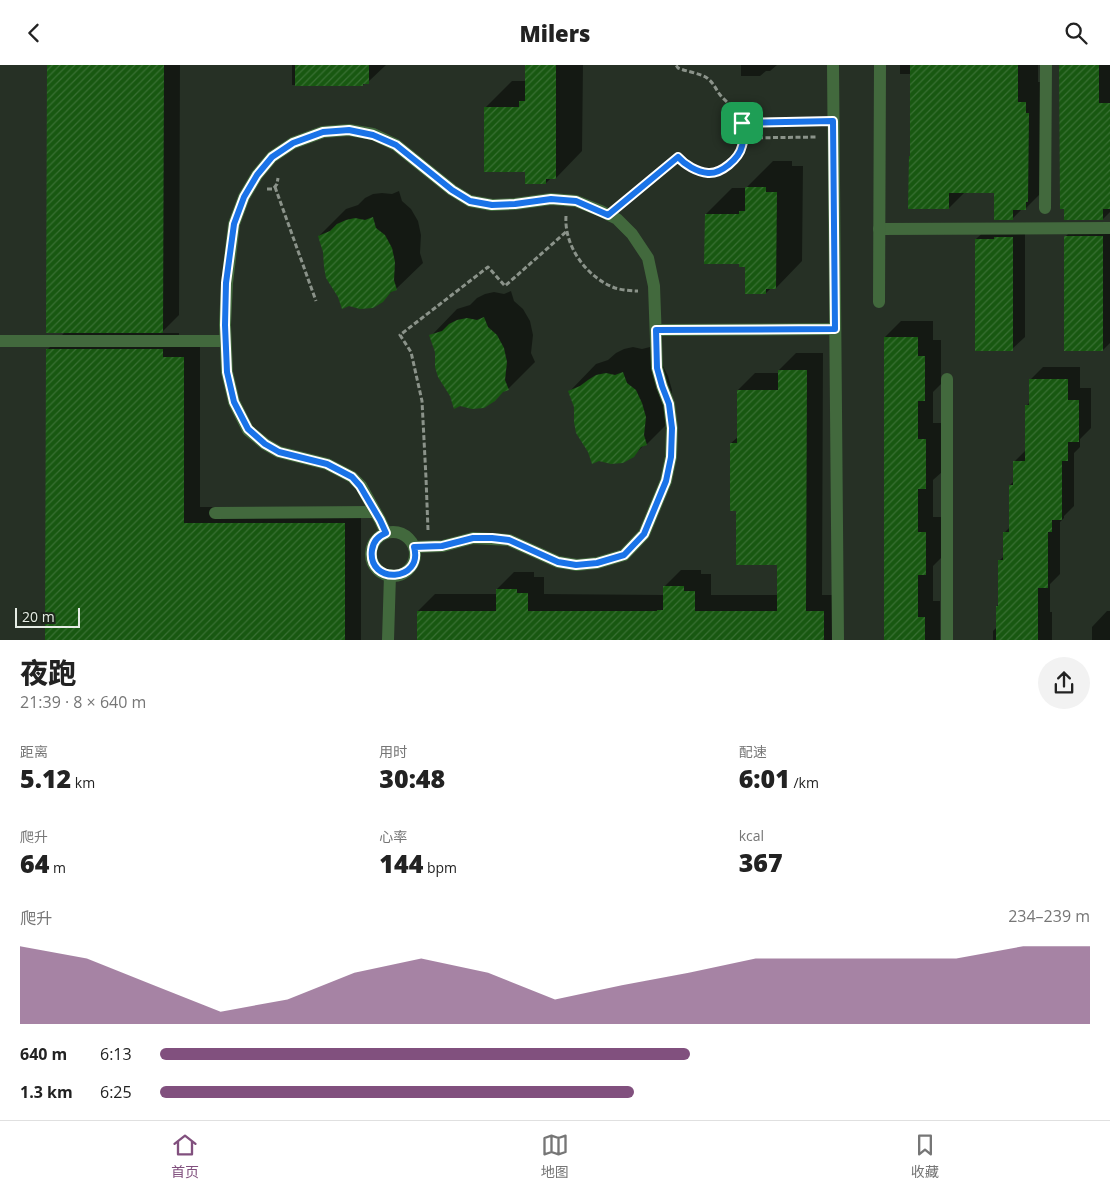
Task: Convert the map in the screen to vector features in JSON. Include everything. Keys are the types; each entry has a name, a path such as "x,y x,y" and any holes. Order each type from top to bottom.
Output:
{"lane":[{"path":"833,65 838,640"},
{"path":"879,302 880,65"},
{"path":"1045,208 1046,65"},
{"path":"386,533 360,486 352,477 327,464 279,452 265,444 248,429 234,402 227,372 226,283 234,224 244,197 257,175 272,157 293,143 323,132 349,130 373,135 396,145 452,190 470,201 492,205 551,199 576,201 617,219 632,234 648,258 654,292 657,368 669,404 672,428 671,457 666,481 644,534 624,555 597,563 576,565 558,562 509,540 473,538 442,546 414,547"},
{"path":"879,229 1110,228"},
{"path":"656,330 835,329"},
{"path":"0,341 226,341"},
{"path":"947,379 947,640"},
{"path":"215,513 375,512"},
{"path":"386,533 400,533 407,537 414,547 414,561 409,569 395,576 380,571 374,565 372,557 372,548 376,540 386,533"},
{"path":"388,640 390,575"}],"path":[{"path":"608,215 678,157 693,169 709,173 725,168 735,160 742,147 744,133 736,110 720,95 715,85 706,76 678,68 676,65"},
{"path":"742,123 833,121"},
{"path":"743,138 833,137"},
{"path":"275,187 316,301"},
{"path":"566,200 565,223 570,242 576,256 586,268 599,279 615,288 654,292"},
{"path":"428,546 422,401 411,352 400,335 488,267 504,285 567,231"}],"building":[{"path":"47,65 164,65 163,333 46,333"},
{"path":"295,65 369,65 369,84 363,84 363,86 295,86"},
{"path":"525,65 556,65 556,179 546,179 546,184 525,184 525,172 484,172 484,107 519,107 519,101 525,101"},
{"path":"910,65 1018,65 1018,102 1026,102 1026,113 1029,113 1028,202 1026,202 1026,210 1013,210 1013,220 994,220 994,193 949,193 949,209 908,209"},
{"path":"1059,65 1099,65 1099,103 1110,103 1110,209 1103,209 1103,220 1064,220 1064,209 1060,209"},
{"path":"745,187 766,187 766,192 777,192 776,289 766,289 766,294 745,294 745,267 739,267 739,264 704,264 705,214 739,214 739,211 745,211"},
{"path":"373,217 376,228 385,235 392,248 395,262 394,280 397,290 391,292 383,302 373,308 360,309 349,306 342,309 338,297 326,278 323,252 318,236 330,231 337,224 346,220 355,218 365,220"},
{"path":"1064,236 1103,236 1103,351 1064,351"},
{"path":"994,237 1013,237 1013,351 975,351 975,239 994,239"},
{"path":"484,317 488,327 497,335 504,348 507,362 505,380 509,390 503,392 495,401 484,408 472,409 460,406 454,409 450,396 438,377 435,367 435,352 429,335 442,331 449,324 457,320 467,318 477,320"},
{"path":"884,337 918,337 918,356 925,356 925,401 918,401 918,439 926,439 926,489 918,489 918,532 926,532 926,575 918,575 918,617 925,617 925,640 884,640"},
{"path":"46,349 163,349 163,357 184,357 184,523 345,523 345,640 45,640"},
{"path":"778,370 807,370 806,611 824,611 824,640 417,640 417,611 496,611 496,589 517,589 517,593 528,593 528,611 657,611 663,610 663,586 684,586 684,591 695,591 695,611 777,611 777,565 736,565 736,511 730,511 730,443 737,443 737,390 778,390"},
{"path":"623,372 627,383 636,390 642,403 646,417 644,435 647,445 641,447 634,457 623,463 611,464 599,461 592,464 588,452 576,433 574,407 568,391 580,386 596,375 606,373 615,375"},
{"path":"1029,379 1068,379 1068,400 1079,400 1079,442 1068,442 1068,461 1062,461 1062,520 1052,520 1052,532 1048,532 1048,588 1038,588 1038,640 996,640 998,560 1003,560 1003,532 1009,532 1009,485 1013,485 1013,461 1025,461 1025,405 1029,405"}],"route":[{"path":"833,121 835,329 656,330 657,368 669,404 672,428 671,457 666,481 644,534 624,555 597,563 576,565 558,562 509,540 473,538 442,546 414,547 414,561 409,569 395,576 387,575 374,565 372,557 372,548 376,540 386,533 360,486 352,477 327,464 279,452 265,444 248,429 234,402 227,372 226,283 234,224 244,197 257,175 272,157 293,143 323,132 349,130 373,135 396,145 452,190 470,201 492,205 551,199 576,201 608,215 678,157 693,169 709,173 725,168 735,160 742,147 744,133 742,123 833,121"}]}
